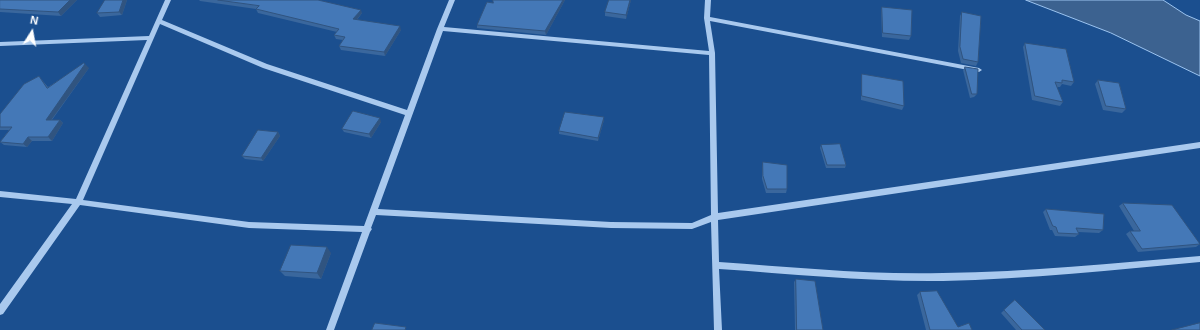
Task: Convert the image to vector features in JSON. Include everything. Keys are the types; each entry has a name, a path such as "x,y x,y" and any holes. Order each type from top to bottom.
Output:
{"street":[{"path":"0,311 78,202 168,0"},
{"path":"330,330 368,229 408,113 452,0"},
{"path":"708,0 707,18 712,53 715,265 718,330"},
{"path":"707,18 979,70"},
{"path":"159,21 265,66 408,113"},
{"path":"440,29 712,53"},
{"path":"0,44 152,38"},
{"path":"374,212 611,225 692,226 715,217 1200,145"},
{"path":"0,194 78,202 249,225 368,229"},
{"path":"715,265 869,275 942,277 1032,272 1200,259"}],"water":[{"path":"1026,0 1163,0 1186,15 1200,21 1200,76 1111,33"}],"building":[{"path":"0,0 70,0 58,12 0,9"},
{"path":"105,0 123,0 119,12 97,13"},
{"path":"218,0 318,0 361,10 353,19 400,26 384,52 339,46 345,37 334,35 339,29 256,9 259,6"},
{"path":"493,0 563,0 545,31 477,25 487,2 493,3"},
{"path":"609,0 630,0 626,15 605,12"},
{"path":"882,7 912,10 911,36 883,33"},
{"path":"962,12 981,16 978,62 963,59 960,47"},
{"path":"1025,43 1066,49 1074,82 1062,80 1062,83 1055,82 1063,102 1035,96"},
{"path":"84,63 85,64 46,120 60,120 48,137 28,137 23,144 0,142 12,127 0,127 0,114 24,84 39,76 47,88"},
{"path":"965,67 978,69 977,94 972,94"},
{"path":"862,74 903,81 904,106 862,96"},
{"path":"1098,80 1119,83 1126,109 1106,106"},
{"path":"353,111 380,118 369,134 342,129"},
{"path":"565,112 604,117 598,138 559,131"},
{"path":"258,130 278,132 261,158 242,156"},
{"path":"840,144 846,165 827,165 821,145"},
{"path":"763,162 787,165 787,189 767,189 763,176"},
{"path":"1123,203 1172,205 1200,244 1142,249 1130,231 1140,231"},
{"path":"1046,209 1104,214 1103,230 1076,228 1079,234 1058,233 1056,227 1053,226"},
{"path":"291,245 327,247 317,273 280,271"},
{"path":"796,279 815,281 823,330 797,330"},
{"path":"937,291 958,327 969,323 972,330 930,330 920,292"},
{"path":"1015,300 1045,330 1022,330 1004,310"},
{"path":"375,323 406,327 405,330 372,330"},
{"path":"1200,323 1200,330 1172,330"}]}
